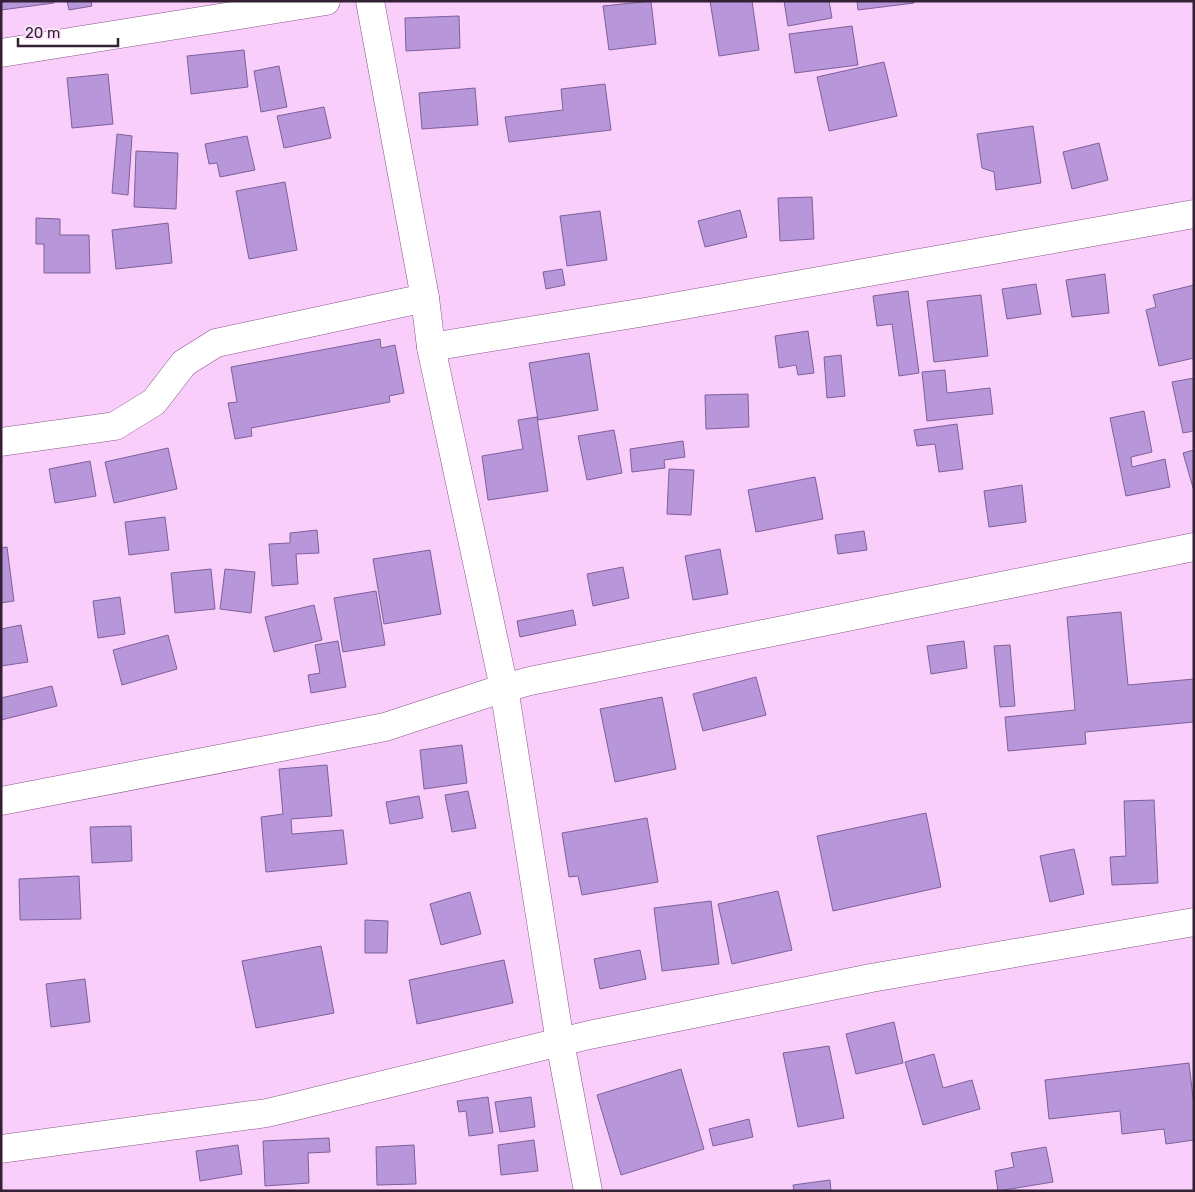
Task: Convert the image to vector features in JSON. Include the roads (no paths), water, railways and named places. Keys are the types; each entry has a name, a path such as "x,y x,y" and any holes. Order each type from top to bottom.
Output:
{"street":[{"path":"1,53 326,1"},
{"path":"370,1 425,298 431,347 504,688 560,1042 588,1191"},
{"path":"431,347 645,312 1194,214"},
{"path":"1,442 115,426 154,402 184,363 216,343 425,298"},
{"path":"1,801 385,728 504,688 1194,547"},
{"path":"1,1149 267,1113 560,1042 871,978 1194,922"}]}
